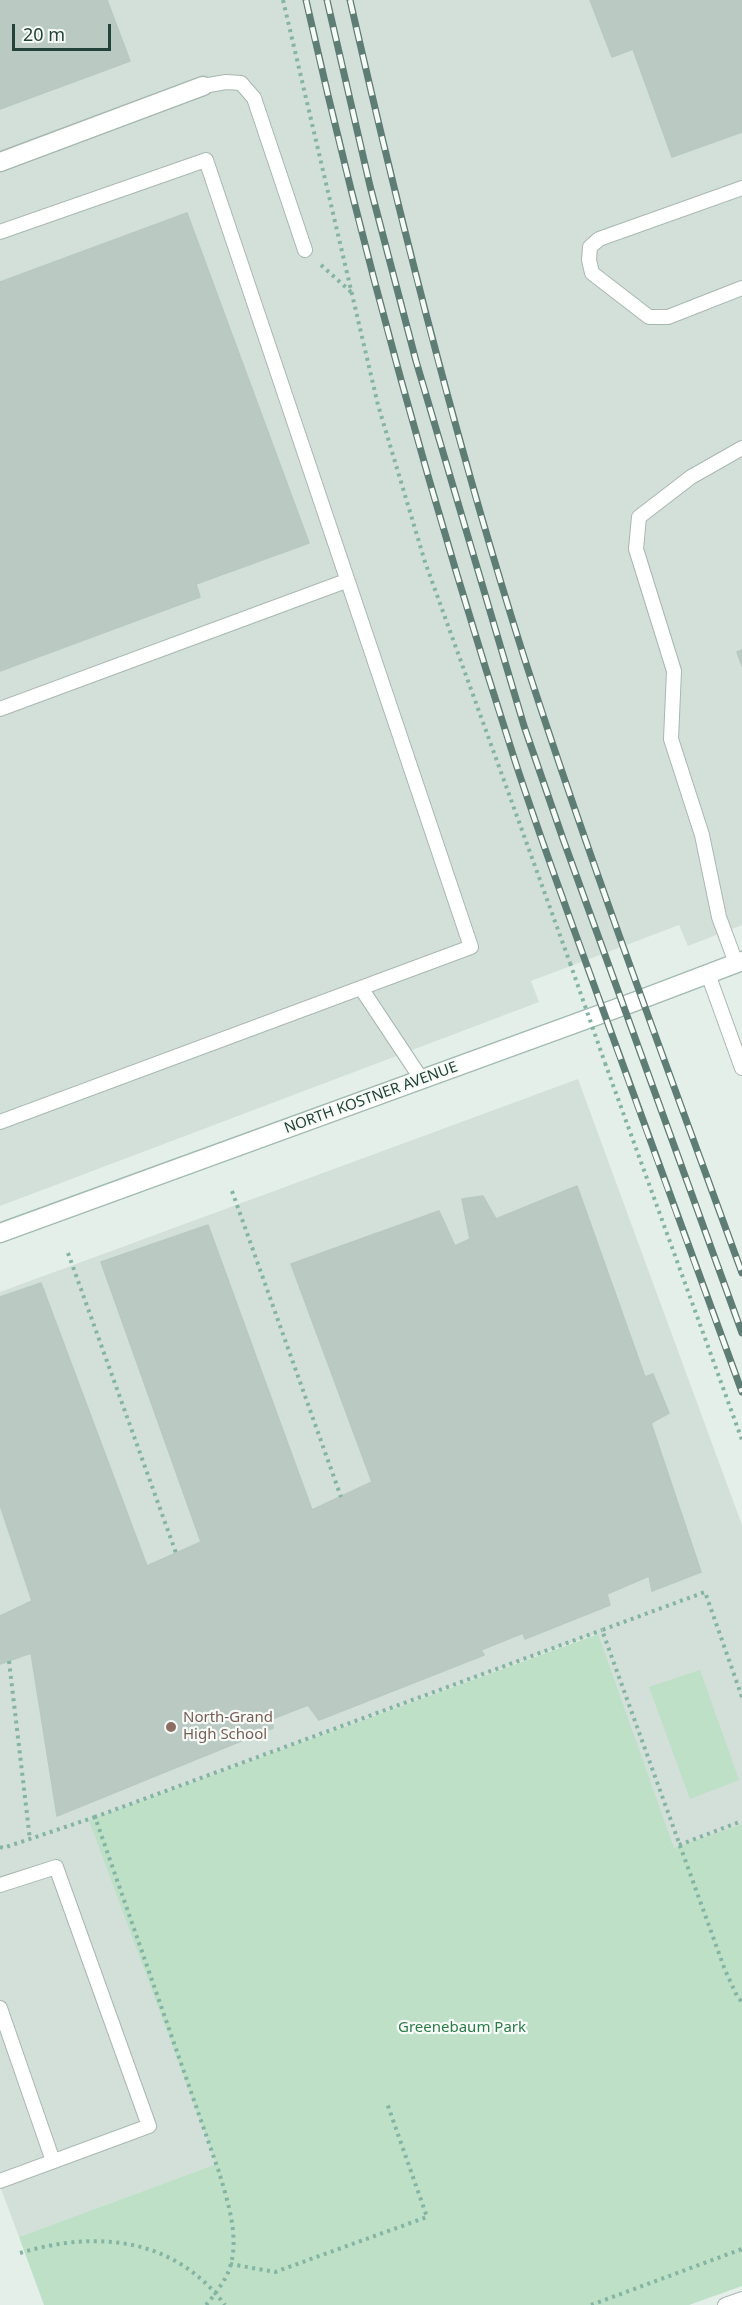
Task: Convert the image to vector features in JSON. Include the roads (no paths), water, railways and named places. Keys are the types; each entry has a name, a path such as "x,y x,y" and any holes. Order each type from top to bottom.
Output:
{"street":[{"path":"0,162 203,86"},
{"name":"NORTH KOSTNER AVENUE","path":"0,1233 739,962"}],"lane":[{"path":"203,86 226,82 241,83 254,98 305,250"},
{"path":"0,232 206,160 471,947 0,1122"},
{"path":"742,188 599,239 591,247 589,260 592,273 649,317 668,317 742,288"},
{"path":"739,962 719,917 702,835 671,739 674,671 636,549 639,517 691,477 742,448"},
{"path":"0,709 346,581"},
{"path":"708,974 742,1068"},
{"path":"362,988 422,1080"},
{"path":"0,1885 56,1867 149,2126 0,2181"},
{"path":"0,2008 53,2161"},
{"path":"725,2305 742,2299"}],"railway":[{"path":"306,0 328,97 402,385 486,670 546,853 742,1392"},
{"path":"327,0 370,186 416,361 524,726 742,1333"},
{"path":"350,0 430,329 498,573 575,810 742,1273"}],"place":[{"name":"North-Grand High School","path":"171,1727"}],"park label":[{"name":"Greenebaum Park","path":"462,2028"}]}
